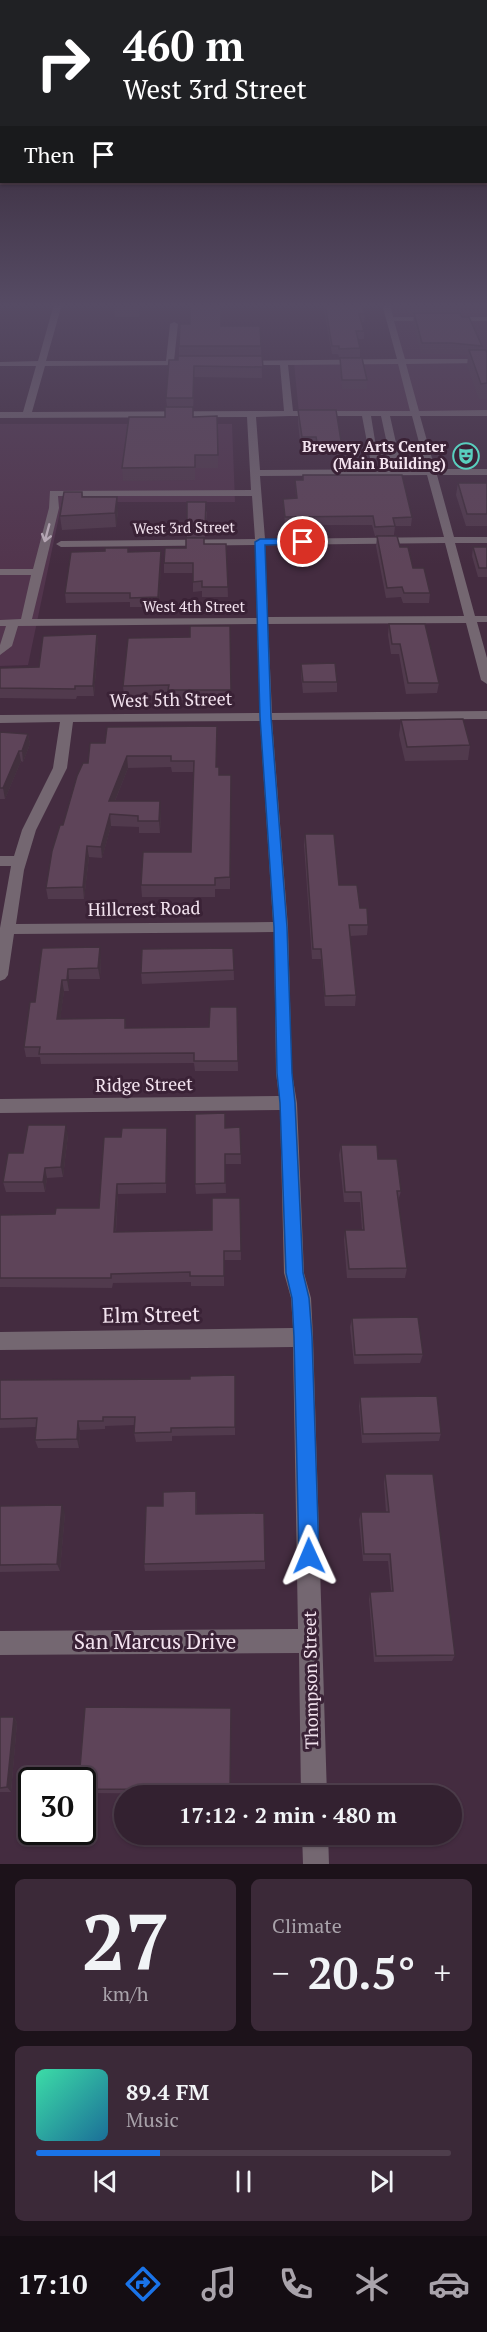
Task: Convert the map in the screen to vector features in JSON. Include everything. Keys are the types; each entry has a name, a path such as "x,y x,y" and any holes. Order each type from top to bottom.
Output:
{"street":[{"path":"27,415 34,391"},
{"path":"287,391 289,414"},
{"path":"410,391 430,472 487,680"},
{"path":"0,415 487,412"},
{"path":"366,413 373,456 394,456 385,413"},
{"name":"Thompson Street","path":"251,414 260,542 266,717 281,927 284,1073 288,1103 294,1273 301,1298 303,1337 314,1785"},
{"path":"254,473 487,472"},
{"path":"26,623 54,508 53,493 256,493"},
{"name":"West 3rd Street","path":"61,544 487,540"},
{"path":"0,572 37,572"},
{"name":"West 4th Street","path":"0,623 487,619"},
{"path":"0,652 6,646 13,623"},
{"name":"West 5th Street","path":"0,719 487,715"},
{"path":"0,975 20,861 29,830 60,768 67,719"},
{"path":"0,861 20,861"},
{"name":"Hillcrest Road","path":"8,929 281,927"},
{"name":"Ridge Street","path":"0,1106 288,1103"},
{"name":"Elm Street","path":"0,1341 303,1337"},
{"name":"San Marcus Drive","path":"0,1643 310,1641"},
{"path":"315,1845 316,1864"}],"shaded area":[{"path":"297,391 487,391 487,413 299,414"},
{"path":"0,424 232,424 235,502 62,502 28,665 0,666"}],"building":[{"path":"167,391 193,391 193,398 166,398"},
{"path":"165,407 193,407 193,417 217,416 218,455 195,455 195,467 122,468 129,417 165,417"},
{"path":"298,410 336,410 341,441 317,442 316,437 302,437"},
{"path":"303,475 402,475 412,517 393,518 395,526 375,527 373,516 285,517 283,499 297,498 295,480 303,480"},
{"path":"458,483 487,483 487,514 467,514"},
{"path":"64,492 82,492 82,497 117,497 115,513 60,516"},
{"path":"187,502 206,502 205,528 187,528"},
{"path":"377,536 397,536 400,547 408,547 413,568 424,568 430,593 404,593 402,587 387,588"},
{"path":"186,538 204,538 204,544 226,544 228,587 202,587 202,581 193,582 193,563 164,563 165,548 186,548"},
{"path":"473,547 487,547 487,568 479,568"},
{"path":"105,548 128,548 128,552 161,551 158,597 130,598 130,593 65,593 71,552 105,551"},
{"path":"389,624 425,624 439,683 408,683 400,644 392,644"},
{"path":"190,626 230,626 231,690 168,690 169,685 123,686 128,638 190,637"},
{"path":"97,634 93,686 75,686 75,689 0,688 0,668 39,667 43,636"},
{"path":"335,663 337,682 303,682 301,664"},
{"path":"463,719 470,745 407,747 401,720"},
{"path":"217,726 216,767 219,767 219,775 231,775 230,877 215,878 215,885 141,885 143,852 191,852 194,761 171,761 171,756 127,756 109,801 160,801 159,821 138,821 138,816 110,814 101,847 87,846 83,887 46,888 52,851 60,825 63,825 77,776 83,763 88,763 90,743 105,743 107,727"},
{"path":"0,732 28,734 3,788 0,788"},
{"path":"305,834 334,834 339,885 357,885 360,908 367,908 368,925 349,925 356,995 325,996 321,949 313,949"},
{"path":"100,947 98,968 68,969 67,980 62,980 57,1019 125,1018 125,1028 209,1027 210,1007 237,1007 238,1061 194,1061 194,1053 39,1054 40,1047 24,1047 30,1002 35,1002 42,948"},
{"path":"233,948 234,970 141,973 142,949"},
{"path":"225,1113 225,1128 240,1127 241,1154 225,1154 225,1183 195,1184 195,1114"},
{"path":"28,1125 66,1125 61,1167 45,1168 43,1182 3,1182 8,1153 23,1153"},
{"path":"122,1128 167,1128 166,1183 117,1184 114,1232 212,1230 212,1198 240,1198 241,1251 224,1251 224,1276 190,1276 190,1272 111,1274 111,1278 0,1278 0,1215 55,1214 56,1208 99,1208 104,1137 121,1137"},
{"path":"341,1145 377,1145 378,1159 397,1159 401,1191 397,1191 407,1268 349,1269 345,1230 364,1230 361,1192 345,1192"},
{"path":"418,1317 423,1354 355,1355 352,1318"},
{"path":"235,1375 235,1427 171,1428 171,1432 134,1433 135,1417 103,1417 103,1421 78,1421 77,1439 35,1440 37,1418 0,1419 0,1380 190,1379 190,1376"},
{"path":"437,1396 441,1433 363,1434 360,1397"},
{"path":"385,1474 433,1474 455,1655 376,1656 370,1592 393,1591 390,1554 364,1554 361,1512 389,1512"},
{"path":"196,1491 196,1514 264,1513 265,1561 144,1564 146,1506 163,1506 163,1492"},
{"path":"62,1505 57,1564 0,1565 0,1506"},
{"path":"85,1707 231,1708 230,1785 114,1785 114,1789 96,1789 96,1767 80,1767"},
{"path":"0,1717 14,1717 7,1787 0,1788"}],"place":[{"name":"Brewery Arts Center (Main Building)","path":"466,456"}],"route":[{"path":"303,542 260,542 266,717 281,927 284,1073 288,1103 294,1273 301,1298 303,1337 309,1556"}]}
